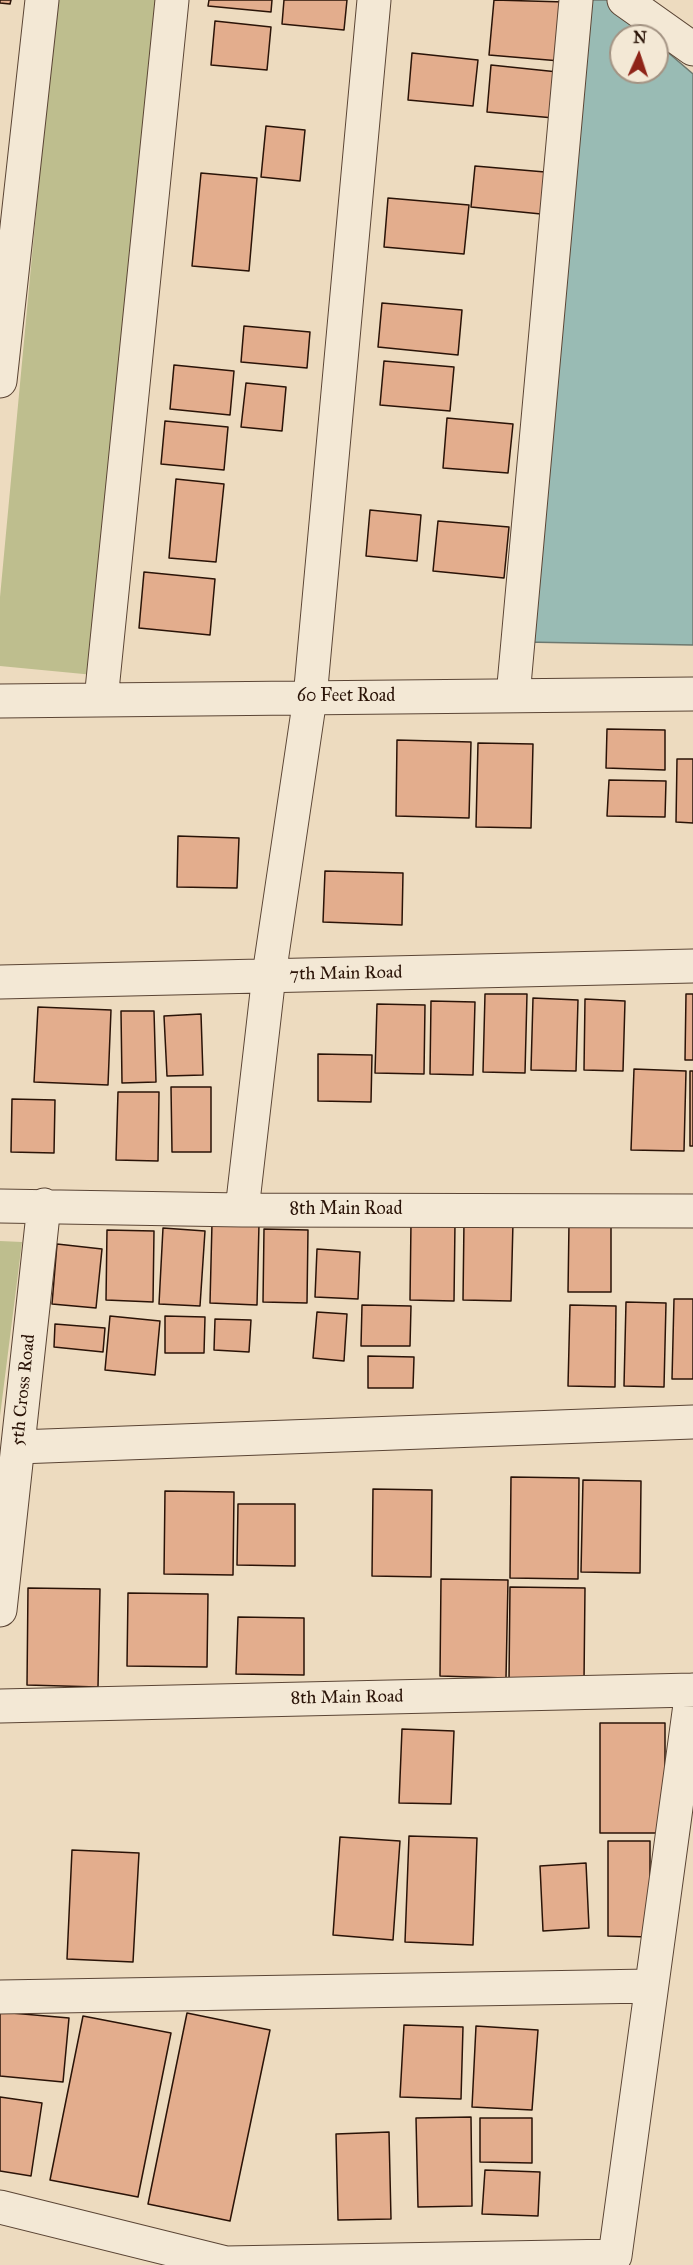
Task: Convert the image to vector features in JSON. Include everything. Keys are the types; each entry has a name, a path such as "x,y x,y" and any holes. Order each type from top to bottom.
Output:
{"street":[{"path":"0,381 42,0"},
{"path":"101,700 172,0"},
{"path":"242,1210 270,975 310,698 375,0"},
{"path":"513,696 576,0"},
{"path":"624,0 693,50"},
{"name":"60 Feet Road","path":"0,701 693,694"},
{"name":"7th Main Road","path":"0,982 693,966"},
{"name":"5th Cross Road","path":"0,1610 44,1205"},
{"name":"8th Main Road","path":"0,1206 242,1210 693,1210"},
{"path":"18,1447 693,1422"},
{"path":"0,2207 225,2264 614,2260 692,1690"},
{"name":"8th Main Road","path":"0,1706 692,1690"},
{"path":"0,1997 650,1986"}],"green space":[{"path":"56,0 157,0 94,675 0,666 0,597"},
{"path":"0,1241 22,1242 0,1416"}],"water":[{"path":"587,0 608,0 635,24 609,24 609,84 669,84 669,53 693,74 693,645 524,642"}],"building":[{"path":"0,0 11,0 10,4 0,3"},
{"path":"209,0 272,0 271,12 208,6"},
{"path":"284,0 347,0 344,30 282,24"},
{"path":"494,0 565,2 560,61 489,55"},
{"path":"215,21 271,27 267,70 211,65"},
{"path":"412,53 478,60 473,106 408,100"},
{"path":"491,65 558,72 554,118 487,112"},
{"path":"266,126 305,130 300,181 261,177"},
{"path":"475,166 545,172 541,214 471,207"},
{"path":"201,173 257,178 249,271 192,266"},
{"path":"388,198 469,205 464,254 384,247"},
{"path":"382,303 462,310 458,355 378,347"},
{"path":"244,326 310,332 307,368 241,362"},
{"path":"384,361 454,367 450,411 380,405"},
{"path":"174,365 234,371 230,415 170,409"},
{"path":"246,383 286,387 282,431 241,427"},
{"path":"447,418 513,424 508,473 443,468"},
{"path":"165,421 228,427 224,470 161,464"},
{"path":"176,479 224,484 216,562 169,558"},
{"path":"370,510 421,515 417,561 366,556"},
{"path":"438,521 509,527 504,578 433,571"},
{"path":"144,572 215,579 210,635 139,628"},
{"path":"607,729 665,730 665,770 606,768"},
{"path":"397,740 471,742 469,818 396,816"},
{"path":"478,743 533,744 531,828 476,827"},
{"path":"677,759 693,759 693,823 676,822"},
{"path":"609,780 666,781 665,817 607,816"},
{"path":"178,836 239,838 237,888 177,887"},
{"path":"325,871 403,873 402,925 323,922"},
{"path":"485,994 527,994 525,1073 483,1072"},
{"path":"686,994 693,994 693,1060 685,1060"},
{"path":"533,998 578,1000 576,1071 531,1070"},
{"path":"585,999 625,1001 623,1071 584,1070"},
{"path":"431,1001 475,1002 473,1075 430,1074"},
{"path":"377,1004 425,1005 424,1074 375,1073"},
{"path":"38,1007 111,1010 108,1085 34,1082"},
{"path":"121,1011 154,1011 156,1082 122,1083"},
{"path":"201,1014 203,1075 167,1076 164,1016"},
{"path":"318,1054 372,1055 371,1102 318,1101"},
{"path":"634,1069 686,1071 684,1151 631,1150"},
{"path":"690,1071 693,1071 693,1146 690,1146"},
{"path":"171,1087 211,1087 211,1152 172,1152"},
{"path":"118,1092 159,1092 158,1161 116,1160"},
{"path":"12,1099 55,1100 54,1153 11,1152"},
{"path":"464,1221 513,1222 511,1301 463,1300"},
{"path":"411,1222 455,1223 454,1301 410,1300"},
{"path":"212,1223 259,1224 257,1305 210,1303"},
{"path":"569,1223 611,1224 611,1292 568,1292"},
{"path":"163,1228 205,1231 200,1306 159,1304"},
{"path":"264,1229 308,1230 307,1303 263,1302"},
{"path":"107,1230 154,1231 153,1302 106,1300"},
{"path":"57,1244 102,1249 96,1308 52,1304"},
{"path":"317,1249 360,1252 358,1299 315,1297"},
{"path":"674,1299 693,1299 693,1379 672,1379"},
{"path":"626,1302 666,1303 664,1387 624,1386"},
{"path":"362,1305 411,1306 410,1346 361,1346"},
{"path":"570,1305 616,1306 615,1387 568,1386"},
{"path":"317,1312 347,1314 344,1361 313,1358"},
{"path":"110,1316 160,1321 155,1375 105,1370"},
{"path":"165,1316 205,1317 204,1353 165,1353"},
{"path":"215,1319 251,1320 249,1352 214,1350"},
{"path":"55,1324 105,1328 103,1352 54,1347"},
{"path":"368,1356 414,1357 413,1388 368,1388"},
{"path":"511,1477 579,1478 578,1579 510,1578"},
{"path":"583,1480 641,1481 640,1573 581,1572"},
{"path":"373,1489 432,1490 431,1577 372,1576"},
{"path":"165,1491 234,1492 233,1575 164,1574"},
{"path":"238,1504 295,1504 295,1566 237,1565"},
{"path":"441,1579 508,1580 506,1678 440,1676"},
{"path":"510,1587 585,1588 584,1681 509,1680"},
{"path":"28,1588 100,1589 98,1687 27,1685"},
{"path":"128,1593 208,1594 207,1667 127,1666"},
{"path":"238,1617 304,1618 304,1675 236,1674"},
{"path":"600,1723 665,1723 665,1833 600,1833"},
{"path":"402,1729 454,1731 451,1804 399,1803"},
{"path":"409,1836 477,1838 473,1945 405,1942"},
{"path":"340,1837 400,1841 393,1940 333,1935"},
{"path":"608,1841 650,1841 650,1937 608,1936"},
{"path":"72,1850 139,1853 133,1962 67,1959"},
{"path":"586,1863 589,1928 543,1931 540,1866"},
{"path":"0,2012 69,2018 63,2082 0,2076"},
{"path":"187,2013 270,2030 230,2221 148,2204"},
{"path":"83,2016 171,2033 138,2197 50,2180"},
{"path":"404,2025 463,2027 461,2099 400,2097"},
{"path":"476,2026 538,2030 532,2110 472,2107"},
{"path":"0,2097 42,2103 31,2176 0,2171"},
{"path":"471,2117 472,2206 418,2207 416,2118"},
{"path":"480,2118 532,2118 532,2163 480,2162"},
{"path":"389,2132 391,2219 338,2220 336,2134"},
{"path":"485,2170 540,2172 538,2216 482,2214"}]}
